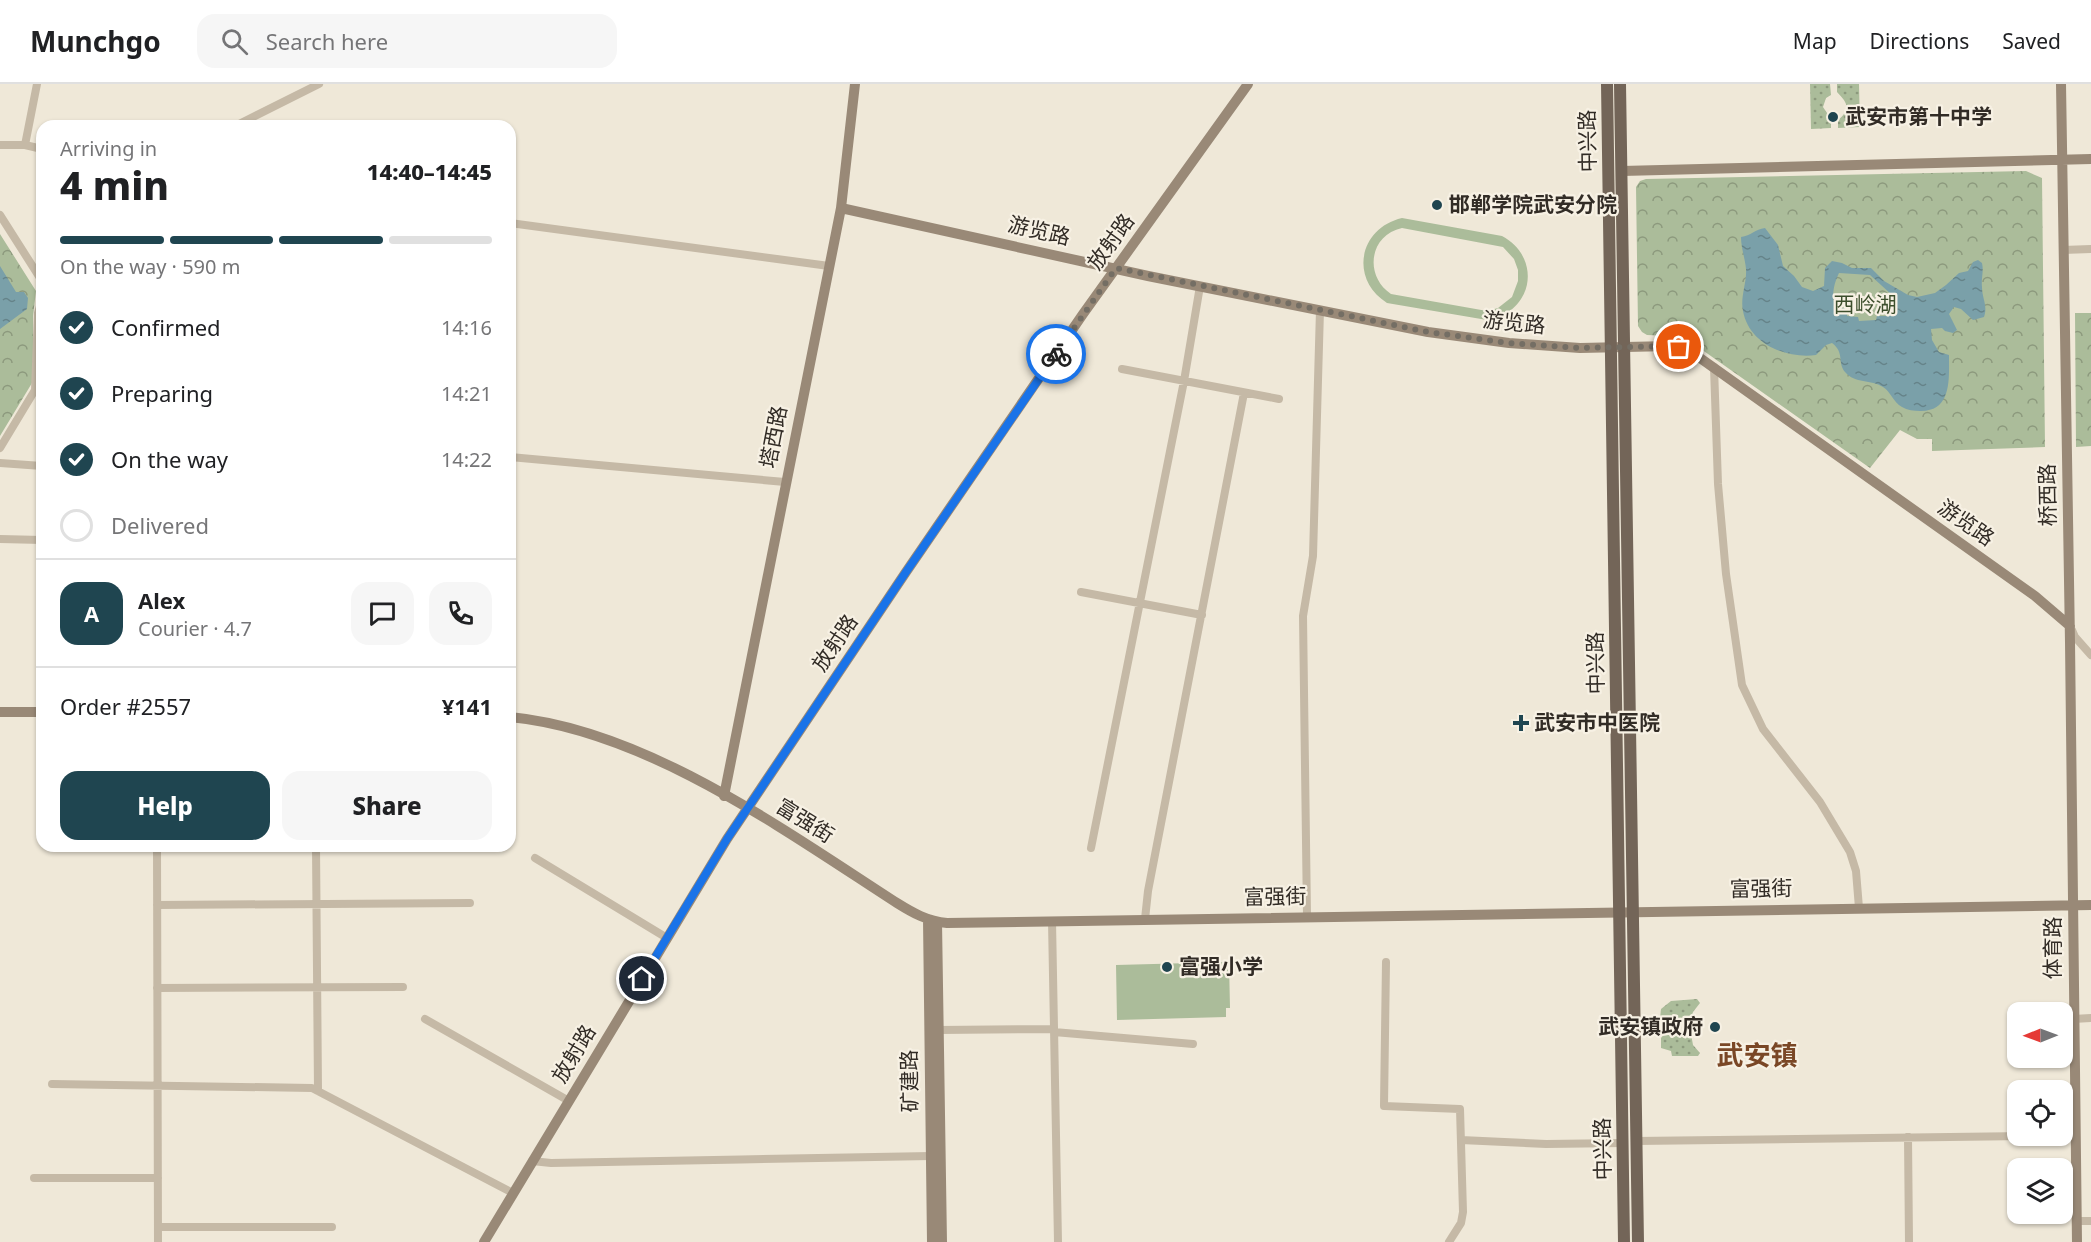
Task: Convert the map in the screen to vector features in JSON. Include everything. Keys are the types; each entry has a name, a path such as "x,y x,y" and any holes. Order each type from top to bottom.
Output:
{"main road":[{"name":"中兴路","path":"1607,84 1624,1242"},
{"name":"中兴路","path":"1620,84 1638,1242"}],"street":[{"path":"26,145 37,84"},
{"path":"247,120 319,84"},
{"name":"塔西路","path":"724,796 840,208 855,84"},
{"name":"放射路","path":"484,1242 667,938 748,809 906,572 1116,268 1248,84"},
{"name":"桥西路","path":"2061,84 2073,905"},
{"path":"0,145 26,145 36,148"},
{"path":"1622,171 2091,159"},
{"name":"游览路","path":"840,208 1200,286 1428,332 1509,343 1580,348 1679,347 1694,353 2035,596 2070,626 2075,637 2091,655"},
{"path":"0,215 36,272"},
{"path":"516,224 829,266"},
{"path":"2063,250 2091,249"},
{"path":"1091,848 1184,381 1200,286"},
{"path":"1307,916 1303,616 1313,556 1320,310"},
{"path":"1714,368 1718,484 1726,574 1742,685 1763,729 1820,802 1850,852 1856,871 1859,908"},
{"path":"1122,369 1279,399"},
{"path":"0,448 36,387"},
{"path":"1145,919 1148,891 1244,393"},
{"path":"516,458 785,482"},
{"path":"0,463 36,466"},
{"path":"0,539 36,540"},
{"path":"1081,592 1202,615"},
{"path":"0,712 36,712"},
{"name":"富强街","path":"516,718 602,737 646,756 748,809 897,903 933,921 2091,905"},
{"path":"157,852 158,1242"},
{"path":"316,852 318,1091"},
{"path":"536,858 667,938"},
{"path":"157,905 470,903"},
{"name":"体育路","path":"2073,905 2073,1002"},
{"name":"矿建路","path":"933,921 939,1030 942,1242"},
{"name":"矿建路","path":"932,1242 933,921"},
{"path":"1052,921 1058,1242"},
{"path":"1386,962 1384,1106 1460,1108 1463,1212 1461,1223 1449,1242"},
{"path":"157,988 403,987"},
{"path":"2073,1019 2091,1018"},
{"path":"425,1019 569,1101"},
{"name":"体育路","path":"2073,1019 2077,1242"},
{"path":"939,1030 1054,1030 1193,1044"},
{"path":"52,1084 302,1087 318,1091 513,1193"},
{"path":"1636,1142 2007,1136"},
{"path":"1908,1137 1909,1242"},
{"path":"1461,1140 1623,1143"},
{"path":"532,1161 551,1163 931,1156"},
{"path":"34,1178 158,1178"},
{"path":"2077,1221 2091,1221"},
{"path":"158,1227 332,1227"}],"green space":[{"path":"1810,84 1830,84 1831,95 1826,98 1823,107 1831,119 1831,128 1811,129"},
{"path":"1837,84 1859,84 1860,127 1838,128 1838,120 1845,112 1846,106 1837,92"},
{"name":"西岭湖","path":"2026,171 2042,178 2045,447 1932,451 1932,439 1917,439 1900,430 1870,468 1691,342 1669,336 1647,335 1638,326 1636,187 1640,181 1646,179"},
{"path":"1402,218 1502,236 1515,246 1523,257 1527,270 1527,284 1523,296 1515,307 1503,315 1487,320 1387,303 1375,293 1367,281 1364,255 1368,243 1376,232 1387,224","holes":["1402,228 1503,247 1514,259 1518,270 1518,281 1512,297 1498,308 1487,311 1391,294 1382,286 1374,267 1377,247 1391,232"]},
{"path":"0,234 36,291 33,316 32,383 0,436"},
{"path":"2075,313 2091,313 2091,446 2076,447"},
{"path":"1229,962 1230,1008 1226,1008 1226,1017 1117,1020 1116,965"},
{"path":"1697,999 1700,1003 1693,1012 1690,1022 1666,1024 1660,1019 1661,1009 1671,1001"},
{"path":"1664,1034 1691,1034 1693,1045 1700,1053 1698,1056 1672,1056 1671,1051 1661,1048 1661,1038"}],"water":[{"path":"1765,228 1778,245 1783,266 1802,287 1813,291 1824,286 1825,268 1832,261 1852,268 1871,268 1884,281 1908,295 1917,297 1935,293 1959,273 1968,271 1973,262 1978,260 1982,263 1984,317 1973,320 1961,309 1954,307 1949,314 1957,330 1953,333 1942,328 1931,329 1932,340 1939,352 1949,355 1948,384 1943,400 1938,406 1920,411 1906,409 1899,405 1883,387 1849,376 1841,365 1838,350 1832,343 1826,345 1816,355 1804,356 1781,352 1761,340 1753,332 1747,323 1742,306 1746,269 1741,237","holes":["1839,273 1870,275 1892,295 1893,304 1887,310 1887,316 1877,316 1876,320 1859,321 1858,317 1847,316 1847,308 1837,309 1834,291"]},
{"path":"0,266 16,292 24,292 28,298 27,309 0,329"}],"way so far":[{"path":"1056,354 1116,268 1428,332 1509,343 1580,348 1679,347"}],"place":[{"name":"武安市第十中学","path":"1833,117"},
{"name":"邯郸学院武安分院","path":"1437,205"},
{"name":"武安市中医院","path":"1521,723"},
{"name":"富强小学","path":"1167,967"},
{"name":"武安镇政府","path":"1715,1027"}],"district":[{"name":"武安镇","path":"1757,1056"}],"route":[{"path":"642,979 727,839 1056,354"}]}
